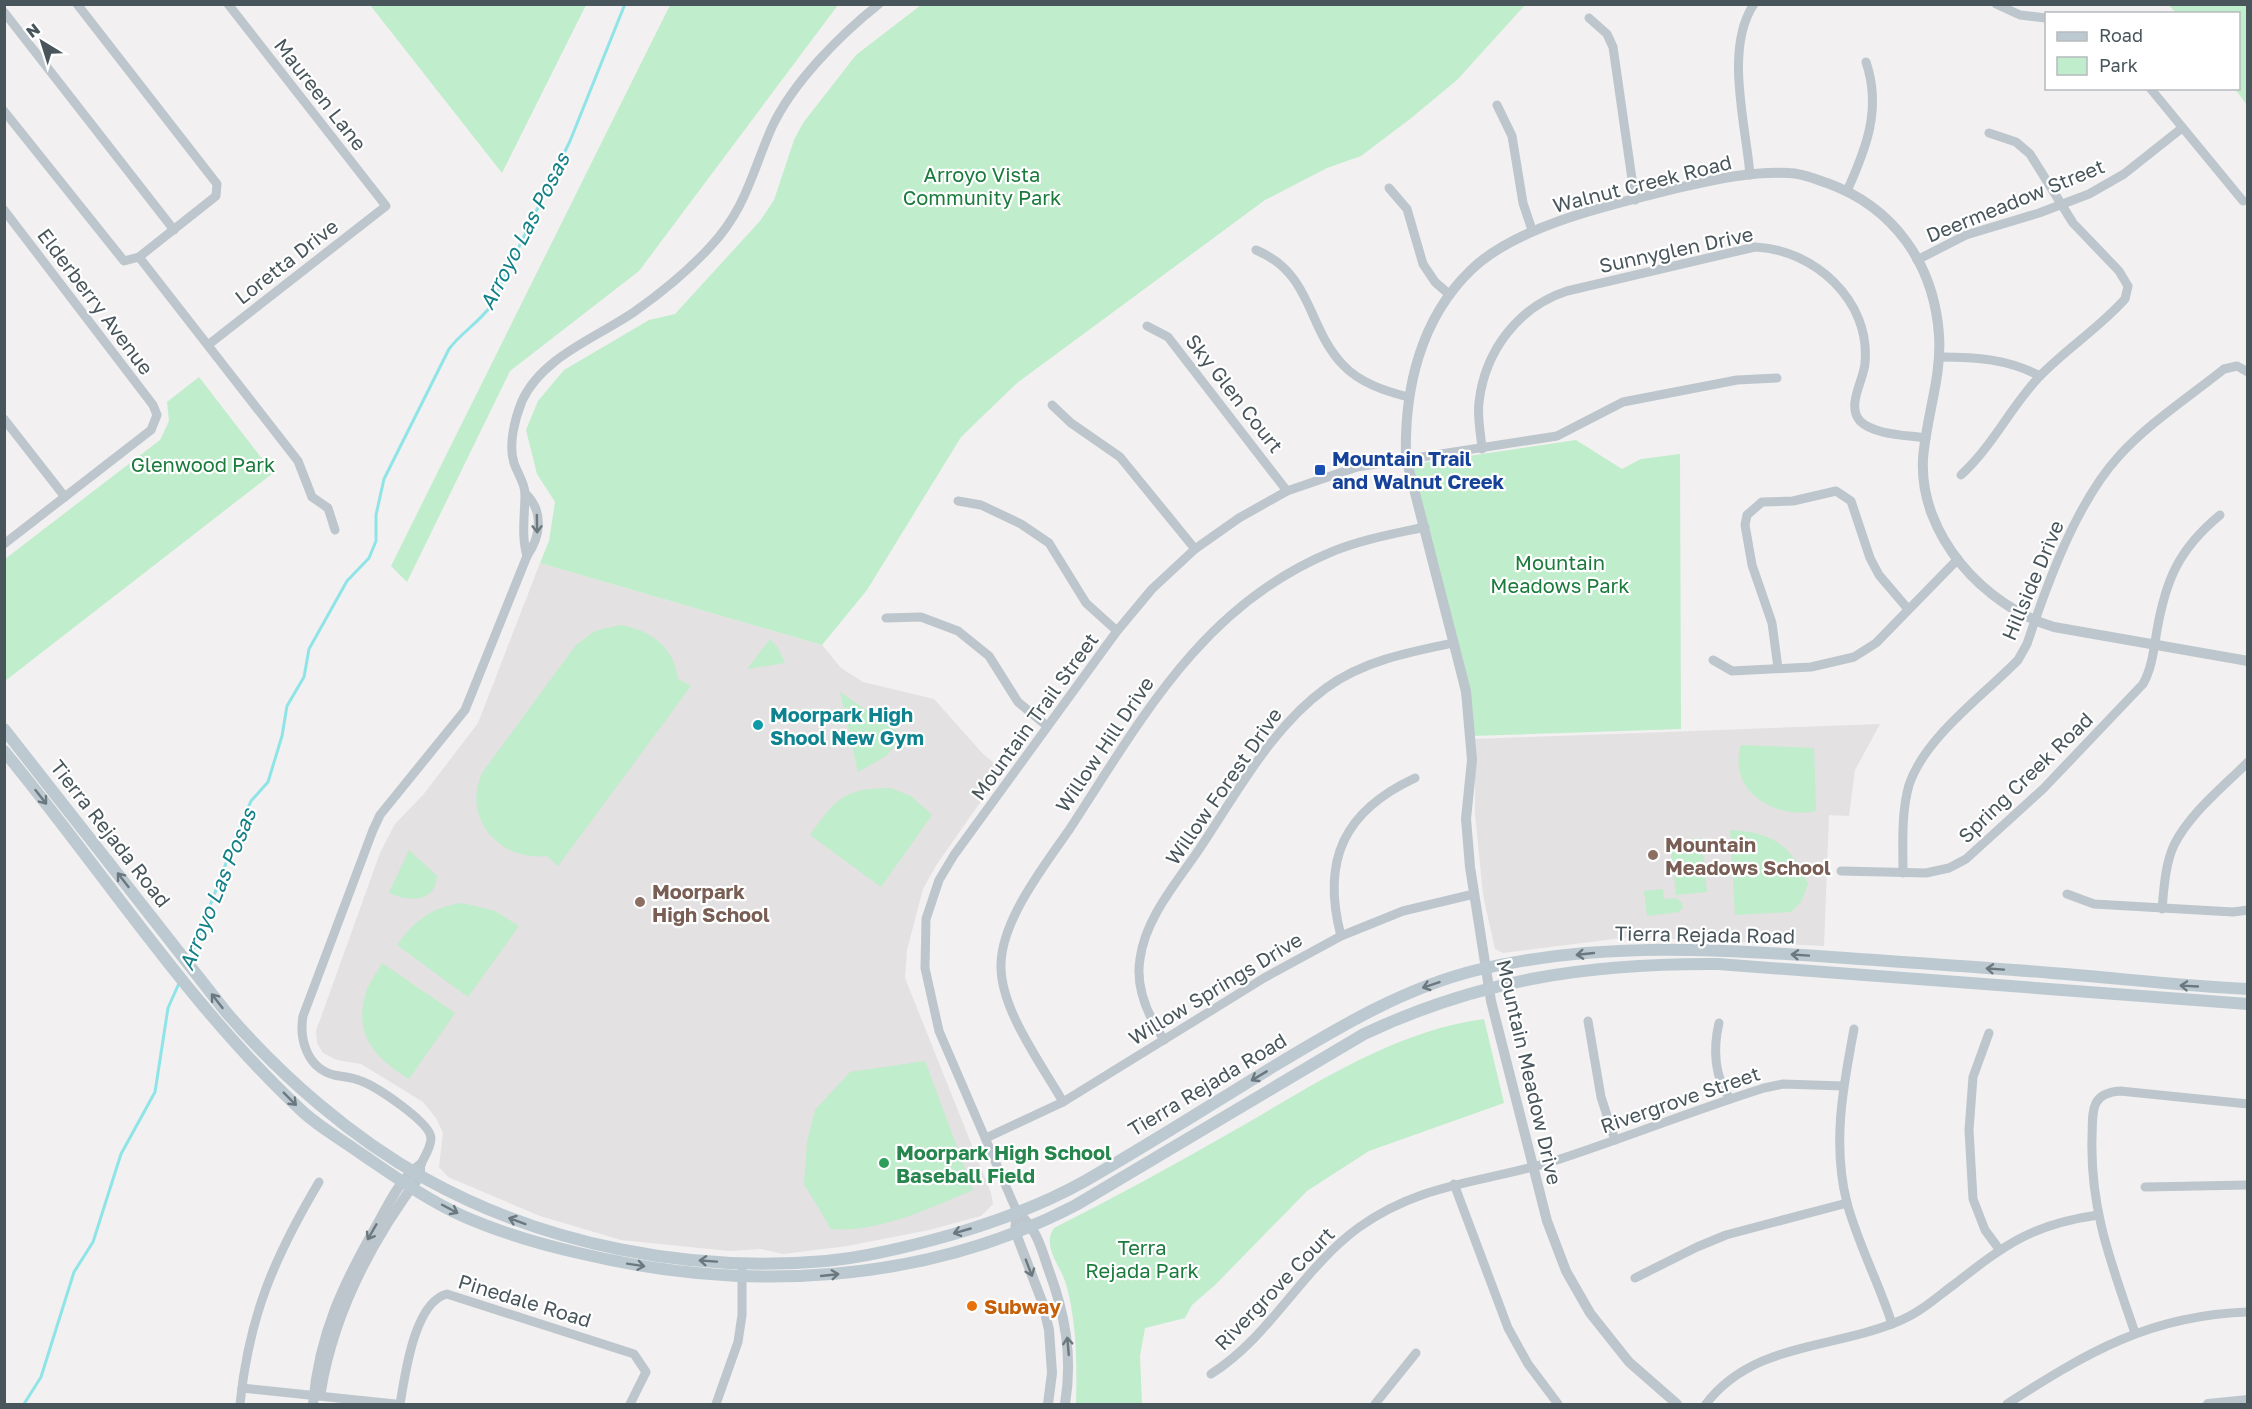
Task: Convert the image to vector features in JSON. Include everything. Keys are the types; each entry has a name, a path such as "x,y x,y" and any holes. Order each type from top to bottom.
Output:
{"main road":[{"name":"Tierra Rejada Road","path":"4,729 255,1046 317,1103 417,1170 485,1208 543,1230 638,1252 685,1259 743,1263 824,1261 887,1251 984,1225 1084,1182 1309,1045 1371,1011 1429,985 1487,969 1614,951 1720,950 2247,989"},
{"name":"Tierra Rejada Road","path":"4,751 154,943 248,1058 304,1114 406,1185 465,1217 565,1250 633,1265 742,1277 798,1278 894,1266 1015,1231 1053,1217 1107,1187 1364,1034 1408,1013 1545,975 1616,965 1718,964 2247,1004"}],"street":[{"path":"4,111 124,261 139,257 216,196 217,184 77,4"},
{"name":"Maureen Lane","path":"228,4 386,206"},
{"path":"316,1401 323,1341 348,1274 417,1170 431,1139 428,1129 403,1108 362,1081 332,1075 321,1068 303,1045 301,1029 303,1016 380,815 465,710 527,556 536,543 537,509 525,493 513,460 513,438 523,400 535,380 564,354 596,337 666,288 711,246 739,208 752,182 773,125 784,106 836,41 879,4"},
{"path":"1996,4 2020,15 2045,18"},
{"path":"2020,15 2024,4"},
{"path":"1750,6 1743,26 1739,61 1750,175"},
{"path":"4,12 174,230"},
{"path":"1589,18 1604,30 1613,47 1635,200"},
{"path":"1847,191 1863,158 1872,122 1872,81 1866,62"},
{"path":"2152,90 2243,201"},
{"path":"1497,105 1512,136 1523,202 1532,230"},
{"name":"Deermeadow Street","path":"1917,260 1966,235 2062,204 2124,174 2182,128"},
{"path":"1961,475 1978,459 2010,413 2040,376 2121,304 2128,294 2127,282 2080,231 2030,154 2016,142 1989,132"},
{"name":"Walnut Creek Road","path":"1406,458 1405,423 1408,397 1419,354 1431,326 1450,294 1466,275 1495,249 1532,230 1719,178 1800,174 1847,191 1888,218 1917,260 1936,313 1940,357 1926,438 1923,478 1935,527 1958,559 1993,594 2035,621 2247,661"},
{"path":"1389,188 1407,209 1423,264 1435,282 1450,294"},
{"name":"Loretta Drive","path":"208,345 386,206"},
{"name":"Elderberry Avenue","path":"4,210 153,405 156,415 150,430 65,497"},
{"path":"4,227 13,221"},
{"name":"Sunnyglen Drive","path":"1482,449 1479,404 1485,374 1502,340 1539,304 1568,291 1755,247 1781,250 1801,257 1830,277 1847,298 1855,314 1865,352 1864,370 1855,401 1857,416 1861,422 1872,429 1926,438"},
{"path":"1256,250 1279,261 1302,290 1322,336 1344,366 1370,384 1408,397"},
{"path":"139,257 298,461 312,496 328,508 335,530"},
{"name":"Sky Glen Court","path":"1147,326 1168,337 1287,491"},
{"path":"1940,357 2000,360 2021,366 2040,376"},
{"name":"Hillside Drive","path":"1903,873 1906,798 1914,773 1935,742 2018,660 2079,515 2102,477 2125,450 2227,367 2237,366 2247,372"},
{"name":"Mountain Trail Street","path":"1065,1404 1069,1366 1064,1313 1032,1225 1017,1212 939,1030 925,968 925,924 935,891 948,864 1047,726 1152,589 1195,549 1239,518 1287,491 1357,467 1557,436 1623,402 1737,380 1777,378"},
{"path":"1052,405 1071,423 1120,457 1195,549"},
{"path":"4,419 65,497 4,544"},
{"name":"Mountain Meadow Drive","path":"1406,458 1466,691 1472,760 1466,819 1467,849 1489,989 1532,1166 1553,1241 1579,1297 1629,1362 1677,1404"},
{"path":"1778,668 1772,623 1755,575 1745,525 1749,512 1762,502 1792,501 1823,492 1842,493 1851,501 1870,558 1879,575 1908,609"},
{"path":"525,493 524,544 527,556"},
{"path":"958,501 981,505 1021,524 1048,543 1086,603 1117,632"},
{"name":"Spring Creek Road","path":"1840,871 1937,872 1966,859 1980,848 2136,693 2146,678 2169,580 2186,549 2220,515"},
{"name":"Willow Hill Drive","path":"1063,1102 1013,1012 1000,969 1003,945 1013,920 1049,860 1163,688 1191,652 1232,612 1280,578 1329,553 1373,538 1425,527"},
{"path":"1713,660 1732,670 1811,667 1854,657 1876,643 1958,559"},
{"path":"886,618 921,617 958,631 989,656 1018,702 1047,726"},
{"name":"Willow Forest Drive","path":"1164,1040 1146,1006 1139,978 1140,956 1145,939 1161,907 1263,753 1300,710 1327,687 1346,676 1389,658 1453,644"},
{"path":"2162,909 2167,866 2179,837 2206,804 2247,762"},
{"path":"1341,936 1335,912 1333,878 1341,844 1358,818 1374,802 1415,778"},
{"name":"Willow Springs Drive","path":"986,1138 1063,1102 1264,978 1341,936 1403,911 1474,894"},
{"path":"2067,894 2094,904 2233,912 2247,910"},
{"path":"1588,1021 1601,1097 1615,1140"},
{"path":"1719,1023 1715,1055 1724,1090 1730,1099"},
{"path":"1854,1029 1843,1086 1839,1131 1847,1203 1892,1324"},
{"path":"1989,1033 1973,1077 1969,1130 1973,1198 1985,1230 1999,1249"},
{"name":"Rivergrove Street","path":"1532,1166 1615,1140 1730,1099 1783,1084 1843,1086"},
{"path":"2135,1333 2108,1255 2091,1175 2095,1104 2101,1096 2120,1091 2247,1104"},
{"name":"Rivergrove Court","path":"1211,1374 1256,1338 1317,1264 1359,1227 1397,1204 1454,1184 1532,1166"},
{"path":"240,1404 252,1326 267,1281 278,1255 319,1182"},
{"path":"1454,1184 1508,1328 1528,1364 1558,1404"},
{"path":"2145,1187 2247,1185"},
{"path":"1635,1278 1726,1235 1847,1203"},
{"name":"Mountain Trail Street","path":"1017,1212 1015,1231 1046,1315 1052,1359 1048,1404"},
{"path":"1706,1404 1739,1373 1766,1358 1892,1324 1930,1303 1999,1249 2044,1226 2098,1215"},
{"path":"716,1404 738,1342 742,1315 743,1263"},
{"name":"Pinedale Road","path":"400,1404 408,1361 419,1326 430,1304 447,1294 628,1350 641,1361 645,1375 630,1404"},
{"path":"2007,1404 2079,1358 2135,1333 2210,1314 2247,1312"},
{"path":"1375,1404 1416,1353"},
{"path":"242,1388 316,1401 395,1404"},
{"path":"2208,1404 2247,1400"}],"shaded area":[{"name":"Moorpark High School","path":"540,563 822,645 841,668 863,682 934,699 983,754 1003,770 937,864 923,889 907,950 905,978 991,1193 993,1204 981,1216 929,1230 847,1246 783,1254 761,1249 729,1251 621,1240 540,1216 448,1177 439,1167 443,1133 436,1118 423,1102 361,1064 337,1060 323,1053 317,1043 316,1031 380,853 395,824 423,795 478,723"},
{"name":"Mountain Meadows School","path":"1880,724 1855,770 1849,816 1829,815 1824,946 1630,937 1503,953 1495,949 1483,895 1475,813 1475,739"}],"green space":[{"path":"370,5 586,5 502,173"},
{"path":"670,5 838,5 639,271 510,371 407,582 391,566"},
{"name":"Arroyo Vista Community Park","path":"921,5 1525,5 1457,80 1361,156 1327,168 1265,200 1017,383 961,437 867,590 822,645 540,563 549,541 555,502 537,474 526,430 538,401 564,370 649,320 675,314 760,221 774,200 794,140 803,123 856,55"},
{"path":"2169,5 2247,5 2247,105 2236,90 2240,90 2240,12 2175,12"},
{"name":"Glenwood Park","path":"199,377 273,473 5,681 5,559 160,440 169,421 167,402"},
{"name":"Mountain Meadows Park","path":"1576,440 1622,469 1641,459 1680,454 1681,729 1471,736 1408,465"},
{"path":"620,625 642,631 659,642 672,658 678,679 691,686 558,866 547,856 530,856 514,852 489,834 481,821 477,806 477,790 482,773 576,645 595,631"},
{"path":"770,639 778,648 785,663 747,669"},
{"path":"840,692 904,736 886,756 858,772"},
{"path":"1741,745 1814,748 1816,811 1800,813 1785,811 1758,799 1741,776 1739,761"},
{"path":"890,788 911,796 932,815 881,887 810,835 827,812 842,798 862,790"},
{"path":"1730,830 1745,831 1769,838 1787,850 1795,859 1808,884 1801,902 1791,912 1735,915"},
{"path":"1701,838 1705,868 1673,872 1671,852 1692,850 1691,839"},
{"path":"409,850 437,876 431,891 420,898 405,898 389,893"},
{"path":"1705,872 1707,892 1676,895 1674,876"},
{"path":"1663,889 1664,899 1676,898 1683,907 1679,912 1647,916 1644,891"},
{"path":"463,903 495,911 519,926 468,997 397,945 403,936 425,916 443,907"},
{"path":"382,963 455,1013 409,1079 378,1055 366,1035 363,1023 362,1011 366,992"},
{"name":"Terra Rejada Park","path":"1484,1019 1504,1103 1369,1151 1307,1191 1215,1285 1192,1305 1185,1318 1145,1328 1140,1356 1142,1404 1076,1404 1074,1329 1064,1277 1051,1249 1051,1235 1054,1228 1168,1168 1354,1062 1418,1035 1450,1025"},
{"name":"Moorpark High School Baseball Field","path":"925,1061 973,1190 885,1223 849,1229 831,1229 804,1184 807,1142 815,1110 850,1072"}],"waterway":[{"name":"Arroyo Las Posas","path":"190,959 251,801 268,782 282,736 287,706 304,677 309,649 347,581 369,558 376,541 376,515 384,479 449,349 490,307 570,141 625,4"},
{"name":"Arroyo Las Posas","path":"24,1404 41,1377 74,1272 93,1242 121,1154 155,1092 168,1008 180,981"}],"place":[{"name":"Mountain Trail and Walnut Creek","path":"1320,470"},
{"name":"Moorpark High Shool New Gym","path":"758,725"},
{"name":"Mountain Meadows School","path":"1653,855"},
{"name":"Moorpark High School","path":"640,902"},
{"name":"Moorpark High School Baseball Field","path":"884,1163"},
{"name":"Subway","path":"972,1306"}]}
